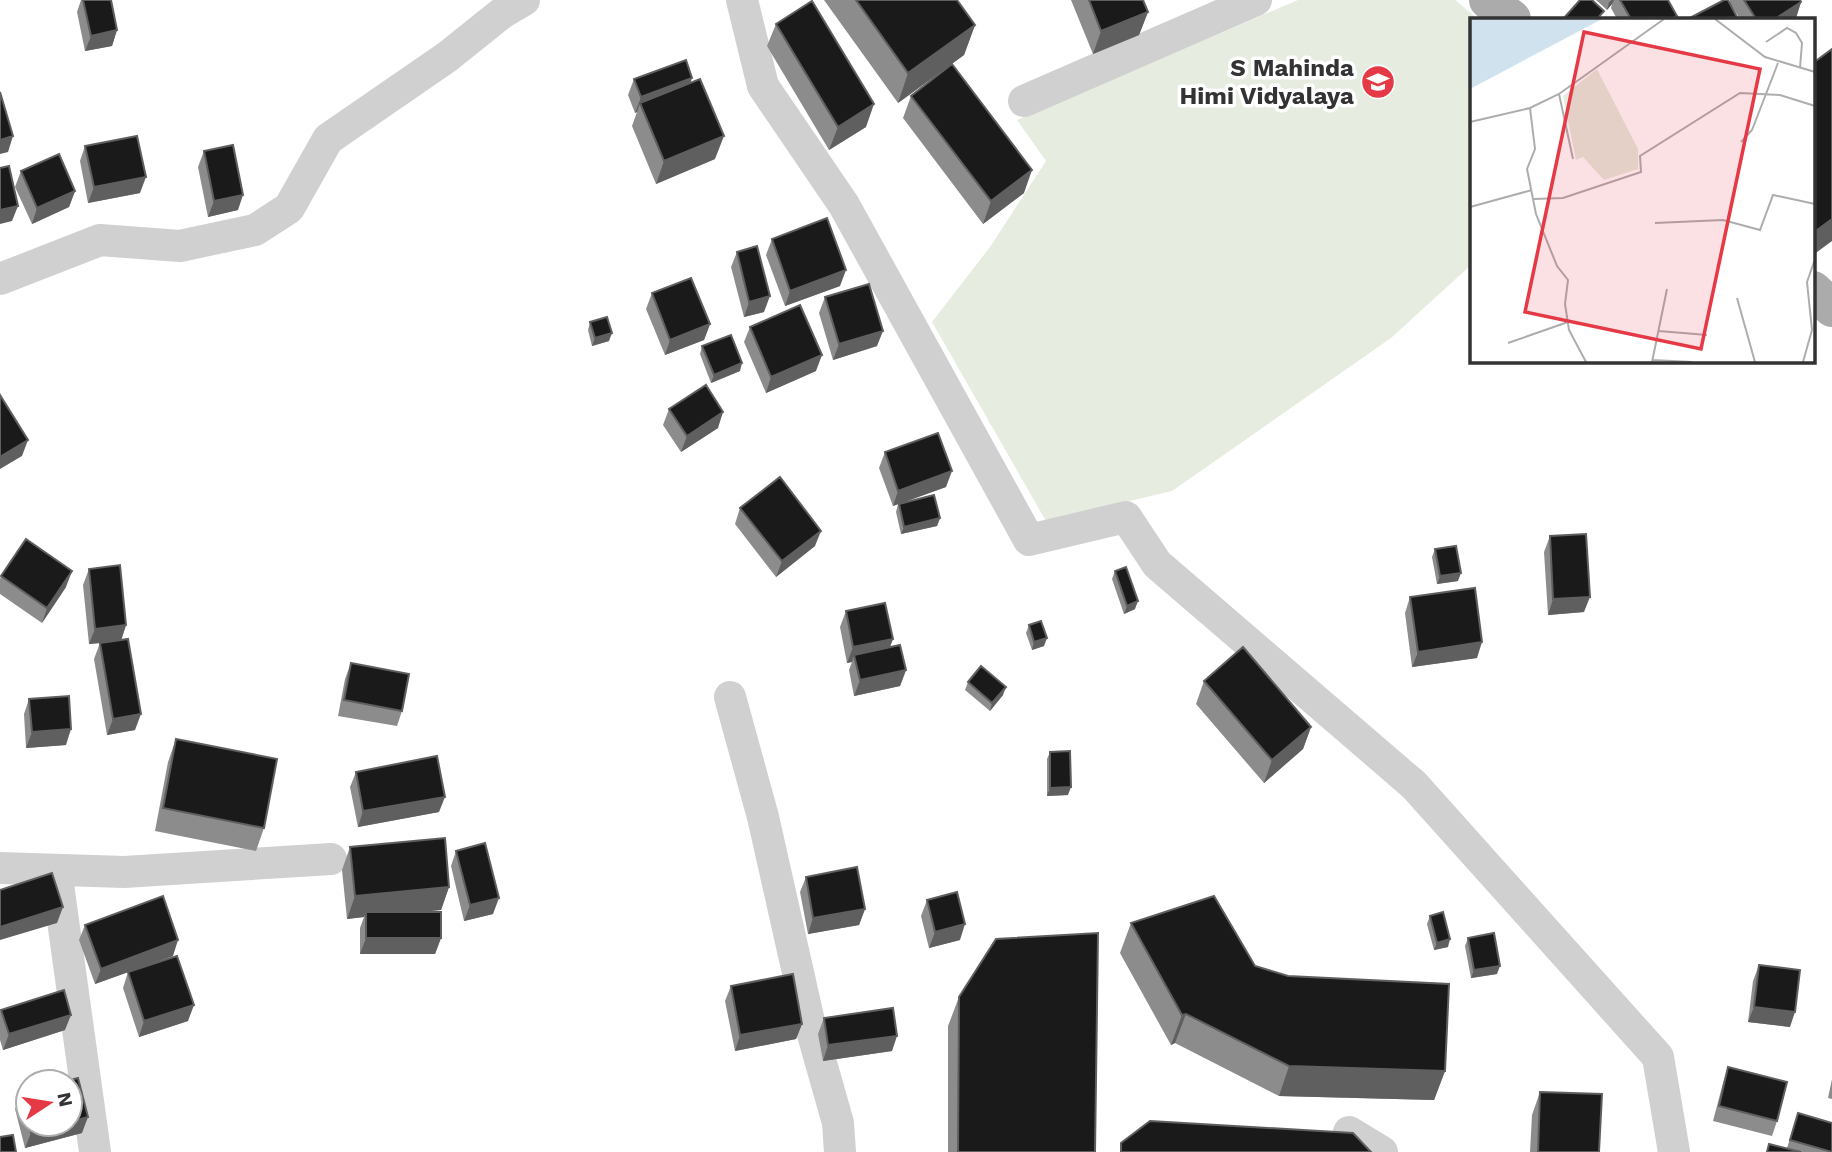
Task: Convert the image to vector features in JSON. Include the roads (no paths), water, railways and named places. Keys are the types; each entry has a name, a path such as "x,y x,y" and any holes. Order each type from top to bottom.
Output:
{"main road":[{"path":"1488,0 1511,18"},
{"path":"1814,291 1832,308"}],"street":[{"path":"0,279 100,240 180,246 255,230 289,208 328,139 447,57 502,13 524,0"},
{"path":"742,0 763,86 844,205 1029,540 1126,517 1157,564 1414,785 1658,1057 1674,1152"},
{"path":"1024,101 1256,0"},
{"path":"730,697 764,817 808,1017 838,1123 840,1152"},
{"path":"0,868 124,872 331,859"},
{"path":"56,870 95,1152"},
{"path":"1349,1132 1382,1152"}],"place":[{"name":"S Mahinda Himi Vidyalaya","path":"1378,82"}]}
